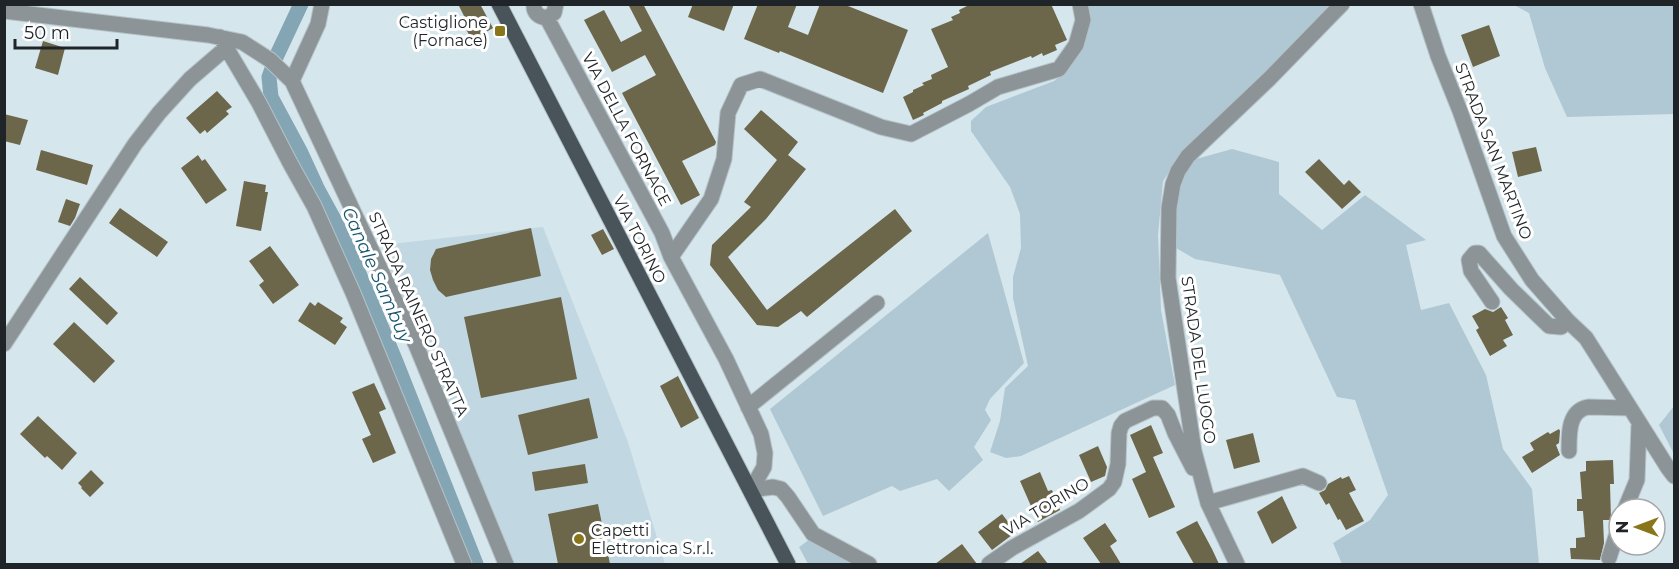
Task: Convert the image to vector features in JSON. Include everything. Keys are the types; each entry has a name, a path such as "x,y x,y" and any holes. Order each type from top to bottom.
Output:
{"main road":[{"name":"VIA TORINO","path":"499,4 788,564"}],"street":[{"path":"292,81 318,24 322,4"},
{"name":"VIA DELLA FORNACE","path":"534,4 536,14 547,18 662,233 671,257 726,359 761,434 765,453 764,467 751,490"},
{"path":"547,18 554,13 556,4"},
{"path":"671,257 711,199 724,159 728,113 741,85 760,79 881,127 911,134 998,87 1059,69 1076,45 1083,20 1080,4"},
{"name":"STRADA DEL LUOGO","path":"1237,564 1208,503 1201,483 1192,440 1168,278 1169,208 1173,184 1188,156 1268,80 1342,4"},
{"name":"STRADA SAN MARTINO","path":"1421,4 1504,236 1532,280 1586,338 1674,476"},
{"name":"STRADA RAINERO STRATTA","path":"4,11 223,42 242,42 270,60 292,81 416,345 506,564"},
{"path":"4,344 135,144 159,113 223,42 259,103 314,206 353,293 464,564"},
{"path":"1492,302 1471,271 1469,260 1475,253 1479,253 1511,289 1549,326 1561,327 1568,321"},
{"path":"748,406 877,303"},
{"name":"VIA TORINO","path":"989,564 1012,548 1079,511 1108,489 1114,482 1118,464 1121,426 1153,408 1162,408 1168,415 1201,483"},
{"path":"1569,451 1569,429 1575,413 1582,408 1630,408"},
{"path":"1630,497 1637,480 1639,423"},
{"path":"1208,503 1303,476 1318,483"},
{"path":"751,490 772,487 781,489 813,534 869,564"}],"shaded area":[{"path":"1086,5 1338,5 1183,152 1163,181 1158,235 1161,310 1175,385 1021,456 1006,458 990,452 1000,421 1005,388 1028,366 1013,298 1013,277 1021,248 1020,214 1010,187 971,131 971,121 986,107 1054,81 1070,68 1082,49"},
{"path":"1514,5 1674,5 1674,114 1567,117 1545,68 1529,13"},
{"path":"1232,149 1279,162 1279,194 1322,230 1365,195 1426,240 1406,245 1421,310 1449,303 1486,375 1503,449 1532,489 1539,564 1342,564 1333,543 1370,520 1388,495 1355,400 1337,397 1280,275 1195,259 1176,248 1174,209 1180,180 1189,161"},
{"path":"543,227 628,442 665,564 502,564 423,361 382,245"},
{"path":"988,233 1024,363 990,399 985,410 991,420 974,447 983,460 949,491 937,479 900,491 892,486 823,516 770,409"},
{"path":"1674,406 1674,454 1659,425"},
{"path":"809,540 851,564 808,564 799,547"}],"building":[{"path":"458,4 480,4 493,28 472,40 462,22 466,20"},
{"path":"628,4 643,4 716,142 715,145 682,161 700,195 681,205 622,93 656,75 645,55 612,72 584,20 604,10 621,42 642,31"},
{"path":"693,4 734,4 724,31 688,17"},
{"path":"758,4 797,4 788,27 808,35 820,4 843,4 908,30 883,93 780,51 779,53 744,39"},
{"path":"971,4 1051,4 1067,40 1055,45 1057,50 1043,56 1042,53 1032,58 1031,56 990,72 991,75 968,86 969,89 942,101 923,113 924,115 913,120 903,97 924,85 922,83 932,79 931,75 948,67 931,29 953,20 951,17"},
{"path":"1489,25 1500,56 1473,67 1461,35"},
{"path":"43,41 65,48 58,75 35,68"},
{"path":"217,91 232,107 226,111 229,114 207,133 205,130 200,134 186,118"},
{"path":"761,110 798,142 788,155 806,169 766,219 728,257 767,310 895,209 912,231 807,317 801,311 778,327 757,325 710,265 712,245 751,207 744,202 777,160 744,129"},
{"path":"4,114 28,120 20,145 4,141"},
{"path":"1536,147 1542,171 1518,177 1512,152"},
{"path":"41,150 93,165 87,185 36,170"},
{"path":"198,155 202,161 205,159 227,190 206,204 181,168"},
{"path":"1319,159 1344,185 1349,180 1361,192 1342,209 1305,172"},
{"path":"244,181 266,185 265,192 268,192 261,231 236,226"},
{"path":"66,199 80,204 70,226 58,222"},
{"path":"120,208 168,242 157,257 109,223"},
{"path":"531,228 541,276 446,297 438,290 430,270 431,259 436,249"},
{"path":"603,229 614,249 602,255 591,235"},
{"path":"270,246 299,285 273,304 259,285 264,281 249,261"},
{"path":"80,277 118,313 107,325 69,289"},
{"path":"561,297 577,379 481,398 464,317"},
{"path":"310,302 315,306 318,302 343,318 340,322 347,327 335,345 298,321"},
{"path":"1501,307 1508,318 1505,320 1513,335 1503,340 1507,346 1490,356 1476,330 1479,328 1472,316 1485,309 1493,312"},
{"path":"74,322 115,361 94,383 53,344"},
{"path":"678,376 699,418 681,428 660,386"},
{"path":"374,383 386,409 379,412 396,453 373,463 362,439 371,435 352,392"},
{"path":"589,398 598,438 528,455 518,415"},
{"path":"38,416 77,453 62,470 47,456 45,458 20,434"},
{"path":"1151,425 1163,453 1153,457 1175,507 1149,518 1132,479 1146,472 1130,435"},
{"path":"1559,429 1559,443 1556,445 1560,455 1532,473 1522,457 1534,450 1530,443 1548,432 1550,434"},
{"path":"1253,433 1260,462 1234,469 1226,440"},
{"path":"1098,446 1107,467 1105,476 1091,482 1079,455"},
{"path":"1613,460 1614,484 1610,484 1610,497 1607,497 1607,520 1603,520 1604,543 1600,560 1571,559 1570,548 1576,548 1576,538 1585,537 1583,511 1577,511 1577,499 1582,499 1580,472 1586,471 1586,461"},
{"path":"585,464 588,483 535,491 532,472"},
{"path":"91,470 104,483 90,497 78,483"},
{"path":"1040,472 1048,491 1052,490 1060,510 1038,522 1020,481"},
{"path":"1349,476 1356,490 1349,493 1364,521 1346,530 1329,503 1326,505 1319,493 1325,490 1328,484 1341,477 1342,479"},
{"path":"1282,496 1297,528 1272,544 1257,512"},
{"name":"Capetti Elettronica S.r.l.","path":"598,504 610,564 558,564 548,514"},
{"path":"1002,514 1016,532 992,550 978,532"},
{"path":"1197,521 1219,564 1194,564 1176,532"},
{"path":"1105,523 1117,541 1110,546 1121,564 1101,564 1083,538"},
{"path":"962,544 977,564 935,564"},
{"path":"1038,551 1048,564 1020,564"}],"waterway":[{"name":"Canale Sambuy","path":"301,4 269,77 271,97 355,264 476,564"}],"place":[{"name":"Castiglione (Fornace)","path":"500,31"},
{"name":"Capetti Elettronica S.r.l.","path":"579,539"}]}
